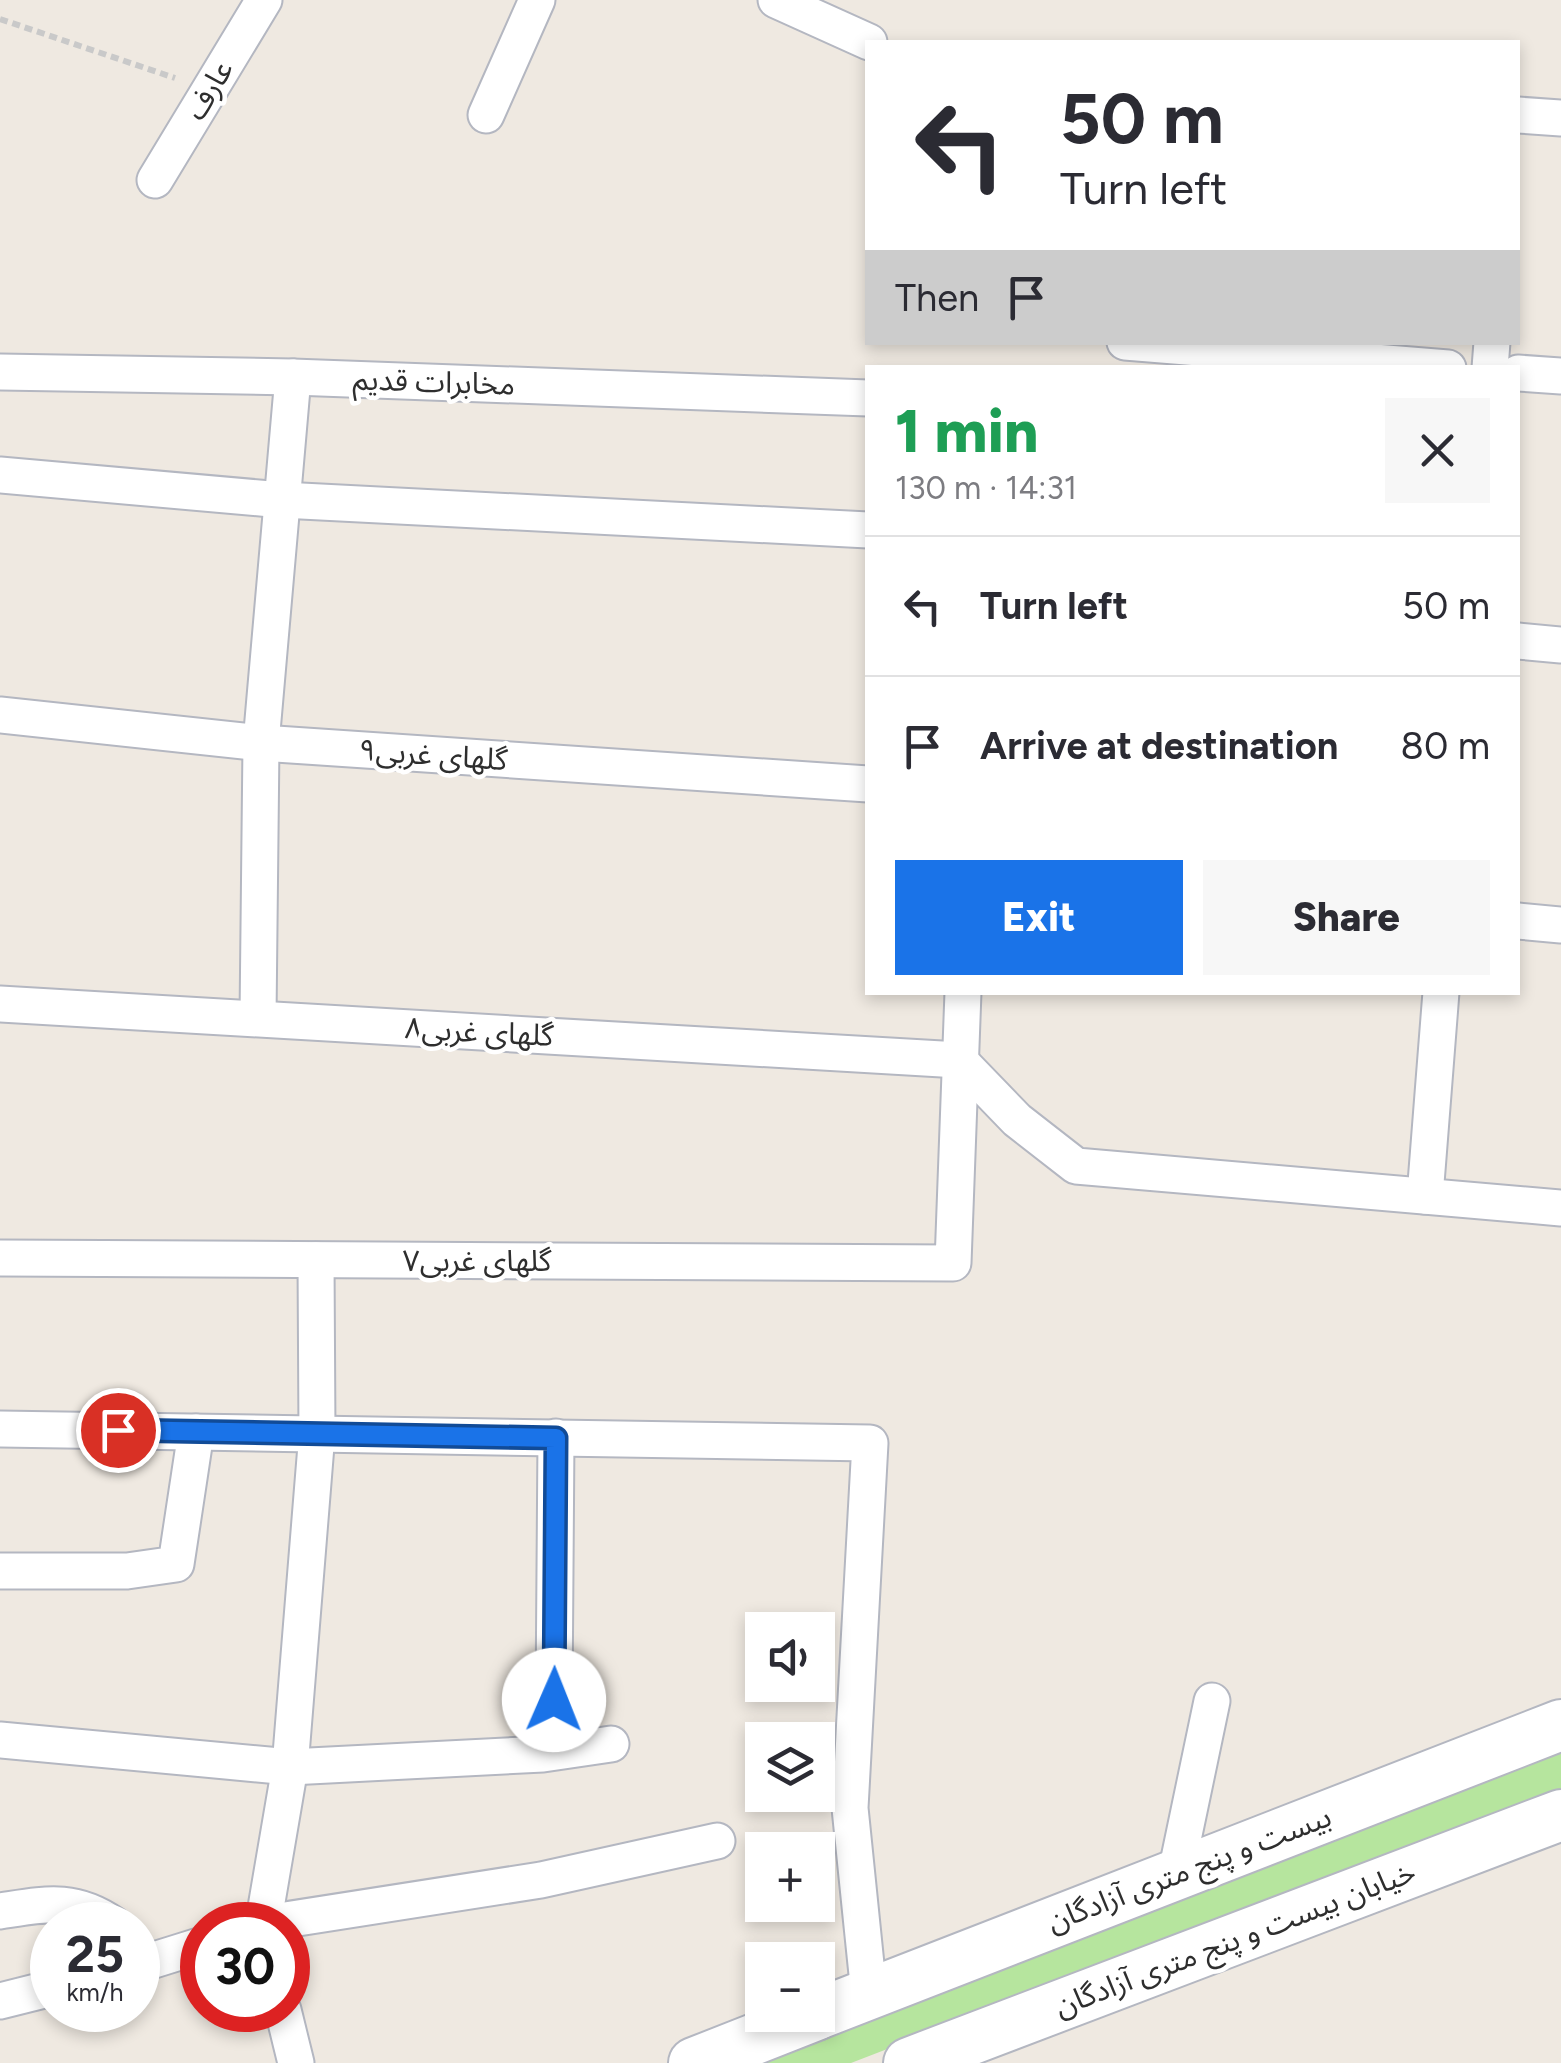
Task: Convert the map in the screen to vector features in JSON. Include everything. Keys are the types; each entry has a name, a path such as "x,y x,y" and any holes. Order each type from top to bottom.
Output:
{"main road":[{"name":"بیست و پنج متری آزادگان","path":"835,2007 1561,1725"},
{"name":"خیابان بیست و پنج متری آزادگان","path":"909,2063 1561,1814"},
{"path":"1176,1874 1210,1949"},
{"name":"بیست و پنج متری آزادگان","path":"694,2063 773,2032"}],"street":[{"name":"عارف","path":"155,180 264,0"},
{"path":"486,115 537,0"},
{"path":"776,0 865,40"},
{"path":"1520,115 1561,118"},
{"path":"1162,345 1411,365"},
{"name":"مخابرات قدیم","path":"0,372 865,398"},
{"path":"1520,373 1561,376"},
{"path":"258,1018 261,743 293,378"},
{"path":"0,475 282,500 865,530"},
{"path":"1520,641 1561,645"},
{"name":"گلهای غربی۹","path":"0,715 261,743 865,784"},
{"path":"1520,921 1561,925"},
{"path":"963,995 959,1060 1016,1120 1076,1166 1561,1208"},
{"path":"1425,1196 1441,995"},
{"name":"گلهای غربی۸","path":"0,1004 959,1060"},
{"name":"گلهای غربی۷","path":"0,1258 953,1264 959,1060"},
{"path":"264,1902 290,1767 318,1434 316,1260"},
{"path":"0,1428 870,1443 850,1808 869,1994"},
{"path":"0,1571 127,1571 176,1564 196,1432"},
{"path":"554,1700 556,1438"},
{"path":"1176,1874 1212,1701"},
{"path":"0,1740 290,1767 543,1754 611,1744"},
{"path":"310,1916 541,1880 717,1841"},
{"path":"0,1911 30,1906"},
{"path":"0,2001 30,1994"},
{"path":"289,2032 296,2063"}],"path":[{"path":"0,19 209,90"}],"green space":[{"path":"1561,1742 1561,1789 851,2063 735,2063 815,2032 835,2032 835,2024"}],"route":[{"path":"118,1430 556,1438 554,1700"}]}
